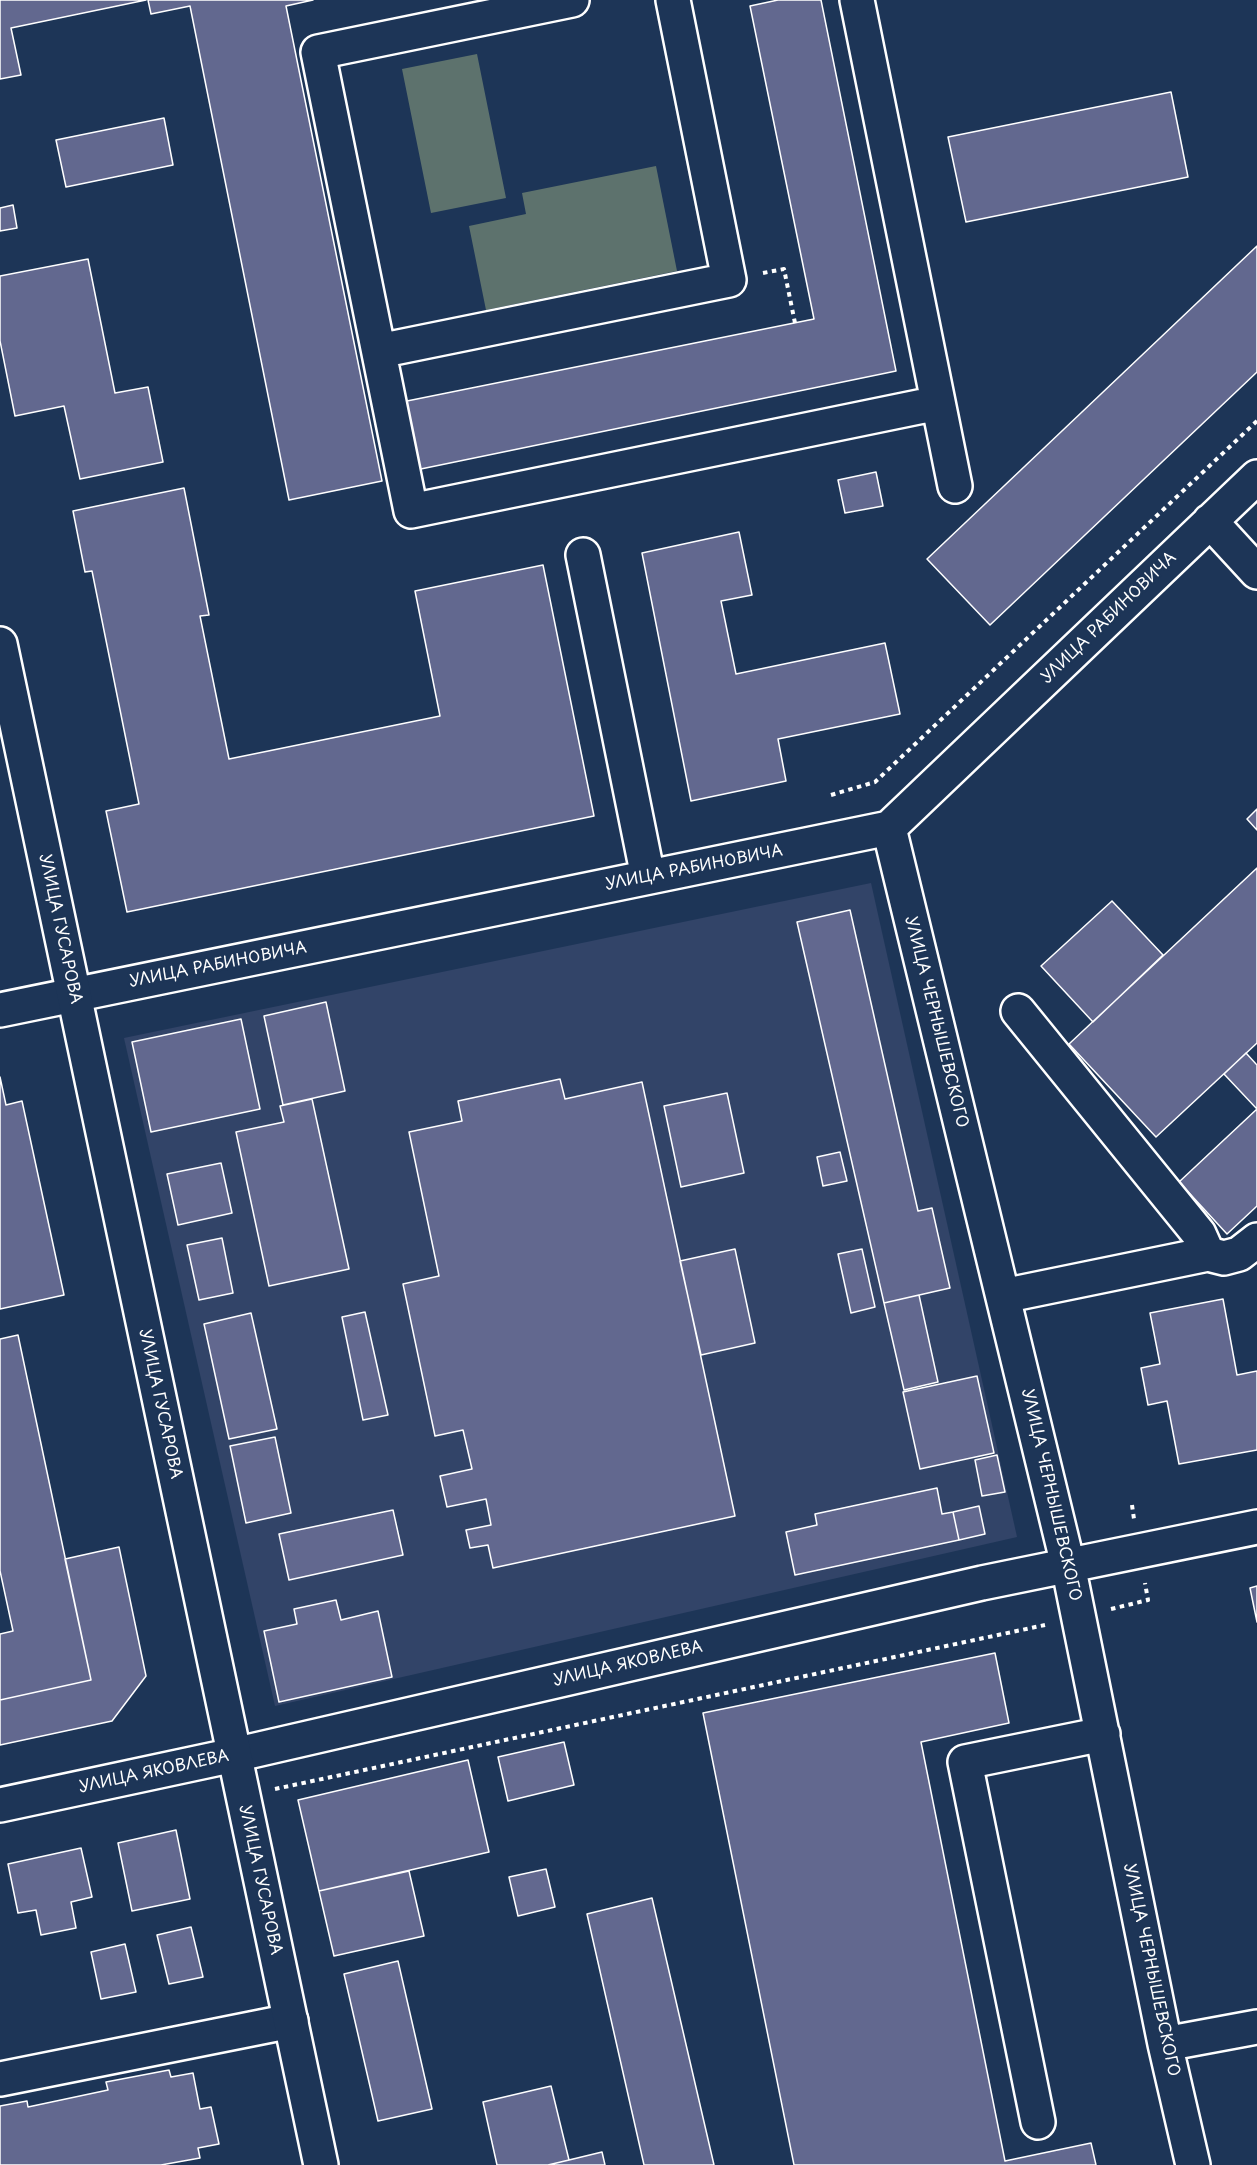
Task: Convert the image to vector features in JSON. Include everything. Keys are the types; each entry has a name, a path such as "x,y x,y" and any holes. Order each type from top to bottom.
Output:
{"street":[{"path":"572,0 318,52 411,511 938,403"},
{"path":"379,351 729,280 672,0"},
{"path":"857,0 955,486"},
{"name":"УЛИЦА РАБИНОВИЧА","path":"0,1010 889,828 1257,477"},
{"path":"1210,521 1257,572"},
{"path":"583,555 648,878"},
{"name":"УЛИЦА ГУСАРОВА","path":"0,644 5,688 74,994 321,2165"},
{"name":"УЛИЦА ЧЕРНЫШЕВСКОГО","path":"889,828 1068,1565 1165,2044 1193,2165"},
{"path":"1018,1011 1198,1234 1208,1254"},
{"path":"1003,1296 1208,1254 1224,1258 1239,1254 1257,1240"},
{"name":"УЛИЦА ЯКОВЛЕВА","path":"0,1805 234,1755 1068,1565 1257,1527"},
{"path":"1038,2122 965,1762 1103,1734"},
{"path":"0,2079 291,2021"},
{"path":"1165,2044 1257,2027"}],"path":[{"path":"784,269 795,323"},
{"path":"831,795 875,782 1257,421"},
{"path":"282,1788 996,1636"}],"shaded area":[{"path":"871,883 1017,1537 275,1706 124,1038"}],"green space":[{"path":"477,54 506,198 431,213 402,69"},
{"path":"656,166 677,271 486,310 469,226 526,214 522,193"}],"building":[{"path":"0,0 146,0 11,28 21,75 0,79"},
{"path":"148,0 313,0 286,6 382,481 289,500 190,6 151,14"},
{"path":"778,0 821,0 896,371 416,470 402,402 814,319 750,6"},
{"path":"1171,92 1188,177 966,222 948,137"},
{"path":"164,118 173,165 66,187 56,140"},
{"path":"13,205 17,228 0,231 0,208"},
{"path":"1257,246 1257,372 990,625 927,559"},
{"path":"88,259 115,393 148,387 163,462 80,479 64,406 15,416 0,341 0,276"},
{"path":"876,472 883,506 845,513 838,480"},
{"path":"184,488 209,615 200,616 229,759 440,716 415,591 543,565 594,816 127,912 106,811 139,804 92,571 85,572 73,511"},
{"path":"739,532 752,595 721,601 736,674 885,643 900,714 778,739 786,781 691,801 642,553"},
{"path":"1257,809 1257,830 1247,819"},
{"path":"1257,868 1257,1043 1156,1137 1069,1044"},
{"path":"1112,901 1163,955 1093,1022 1041,966"},
{"path":"850,910 918,1211 932,1208 950,1288 884,1303 797,922"},
{"path":"326,1002 345,1091 283,1105 264,1016"},
{"path":"241,1019 260,1109 151,1132 132,1042"},
{"path":"1246,1053 1257,1065 1257,1109 1224,1074"},
{"path":"0,1077 6,1105 22,1101 64,1295 0,1309"},
{"path":"560,1079 565,1099 642,1082 735,1516 493,1568 488,1545 470,1548 466,1530 491,1525 486,1499 447,1507 440,1476 472,1469 463,1430 435,1436 403,1284 439,1276 409,1132 462,1121 458,1101"},
{"path":"727,1093 744,1173 681,1187 664,1106"},
{"path":"312,1099 349,1269 269,1286 236,1132 284,1122 280,1106"},
{"path":"1257,1109 1257,1206 1227,1234 1179,1182"},
{"path":"840,1152 847,1181 823,1186 817,1157"},
{"path":"221,1163 232,1213 178,1225 167,1174"},
{"path":"222,1238 233,1293 199,1300 187,1245"},
{"path":"735,1249 755,1343 701,1355 680,1261"},
{"path":"862,1249 875,1307 851,1313 838,1254"},
{"path":"919,1295 938,1382 904,1390 884,1303"},
{"path":"1223,1299 1237,1375 1257,1371 1257,1450 1179,1464 1167,1401 1148,1405 1141,1368 1160,1364 1150,1313"},
{"path":"365,1312 388,1415 363,1420 342,1317"},
{"path":"251,1313 277,1429 229,1439 204,1324"},
{"path":"18,1335 91,1680 0,1700 0,1634 13,1631 0,1571 0,1339"},
{"path":"977,1376 994,1453 920,1469 903,1392"},
{"path":"275,1437 291,1513 246,1523 230,1446"},
{"path":"997,1455 1005,1492 982,1496 975,1460"},
{"path":"937,1488 942,1514 953,1512 959,1540 795,1575 786,1532 817,1525 815,1514"},
{"path":"979,1506 985,1534 959,1540 953,1512"},
{"path":"393,1510 403,1555 289,1580 279,1534"},
{"path":"119,1547 146,1676 112,1721 0,1745 0,1700 91,1680 65,1559"},
{"path":"1257,1586 1257,1622 1250,1588"},
{"path":"336,1600 341,1620 378,1611 392,1677 279,1702 264,1631 297,1624 294,1609"},
{"path":"995,1653 1009,1723 921,1742 1005,2161 1091,2143 1096,2165 794,2165 703,1713"},
{"path":"564,1742 574,1785 508,1801 498,1757"},
{"path":"468,1760 489,1852 319,1891 298,1800"},
{"path":"176,1830 190,1899 132,1911 118,1843"},
{"path":"81,1848 92,1897 71,1902 76,1928 41,1935 36,1910 18,1913 8,1864"},
{"path":"546,1869 555,1907 518,1916 509,1877"},
{"path":"409,1871 424,1936 334,1956 319,1891"},
{"path":"652,1898 714,2165 644,2165 587,1914"},
{"path":"191,1927 203,1977 169,1984 157,1935"},
{"path":"125,1944 136,1992 101,1999 91,1952"},
{"path":"398,1961 432,2109 378,2121 344,1974"},
{"path":"169,2070 171,2077 193,2073 200,2109 211,2107 219,2144 198,2148 200,2158 161,2165 0,2165 0,2106 27,2101 28,2107 108,2090 106,2082"},
{"path":"551,2086 569,2160 548,2165 497,2165 483,2102"},
{"path":"602,2152 605,2165 548,2165 569,2160"}]}
